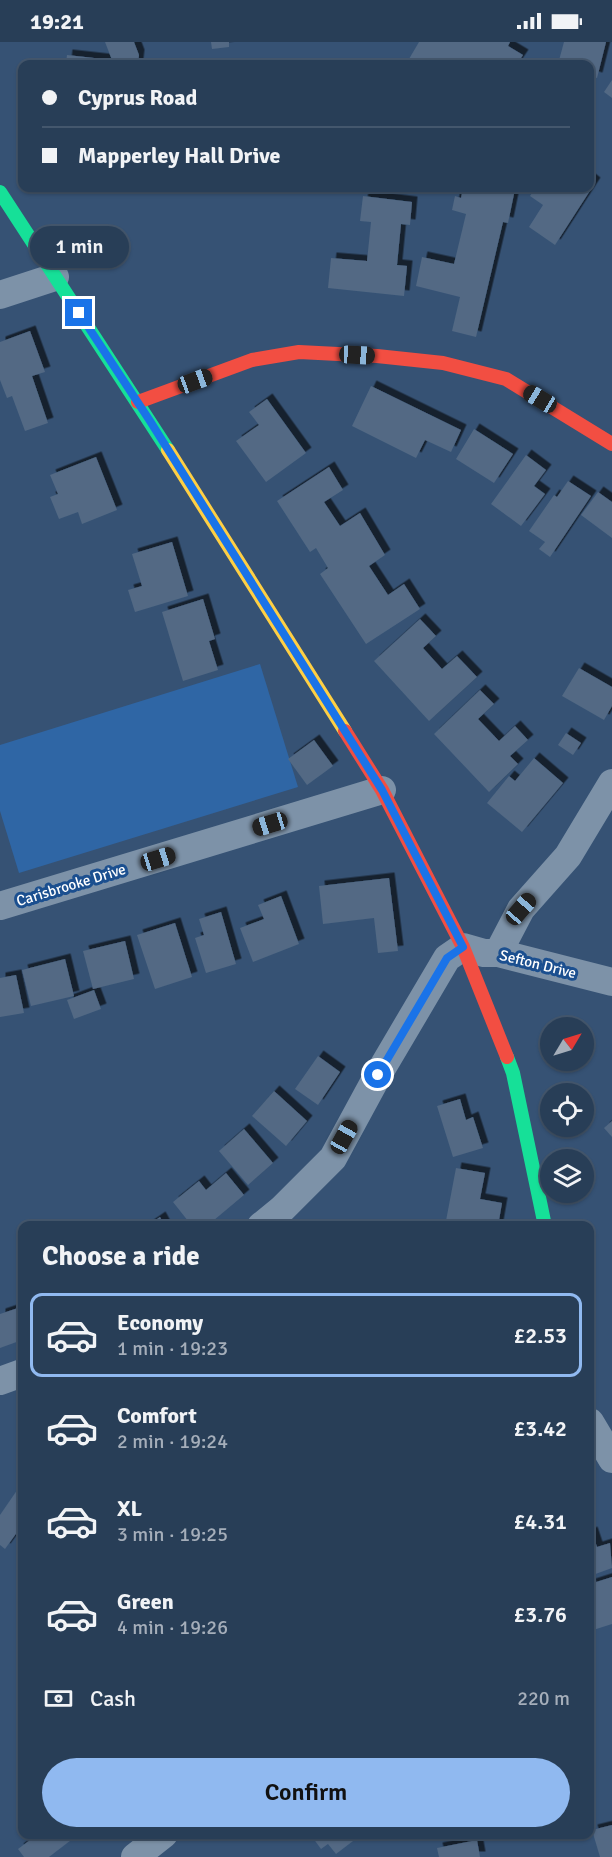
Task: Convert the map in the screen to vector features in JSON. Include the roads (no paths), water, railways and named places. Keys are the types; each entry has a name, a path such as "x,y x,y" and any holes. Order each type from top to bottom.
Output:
{"street":[{"path":"0,192 138,402 382,790 463,947 513,1073 544,1221"},
{"path":"0,295 55,277"},
{"path":"138,402 252,360 299,352 377,356 443,363 506,379 612,444"},
{"path":"498,953 521,909 568,856 612,783"},
{"name":"Carisbrooke Drive","path":"0,906 382,790"},
{"path":"267,1221 333,1158 447,958 463,947"},
{"name":"Sefton Drive","path":"463,947 484,953 498,953 612,982"},
{"path":"0,1381 18,1374"},
{"path":"594,1429 612,1459"},
{"path":"135,1857 158,1839"}]}
